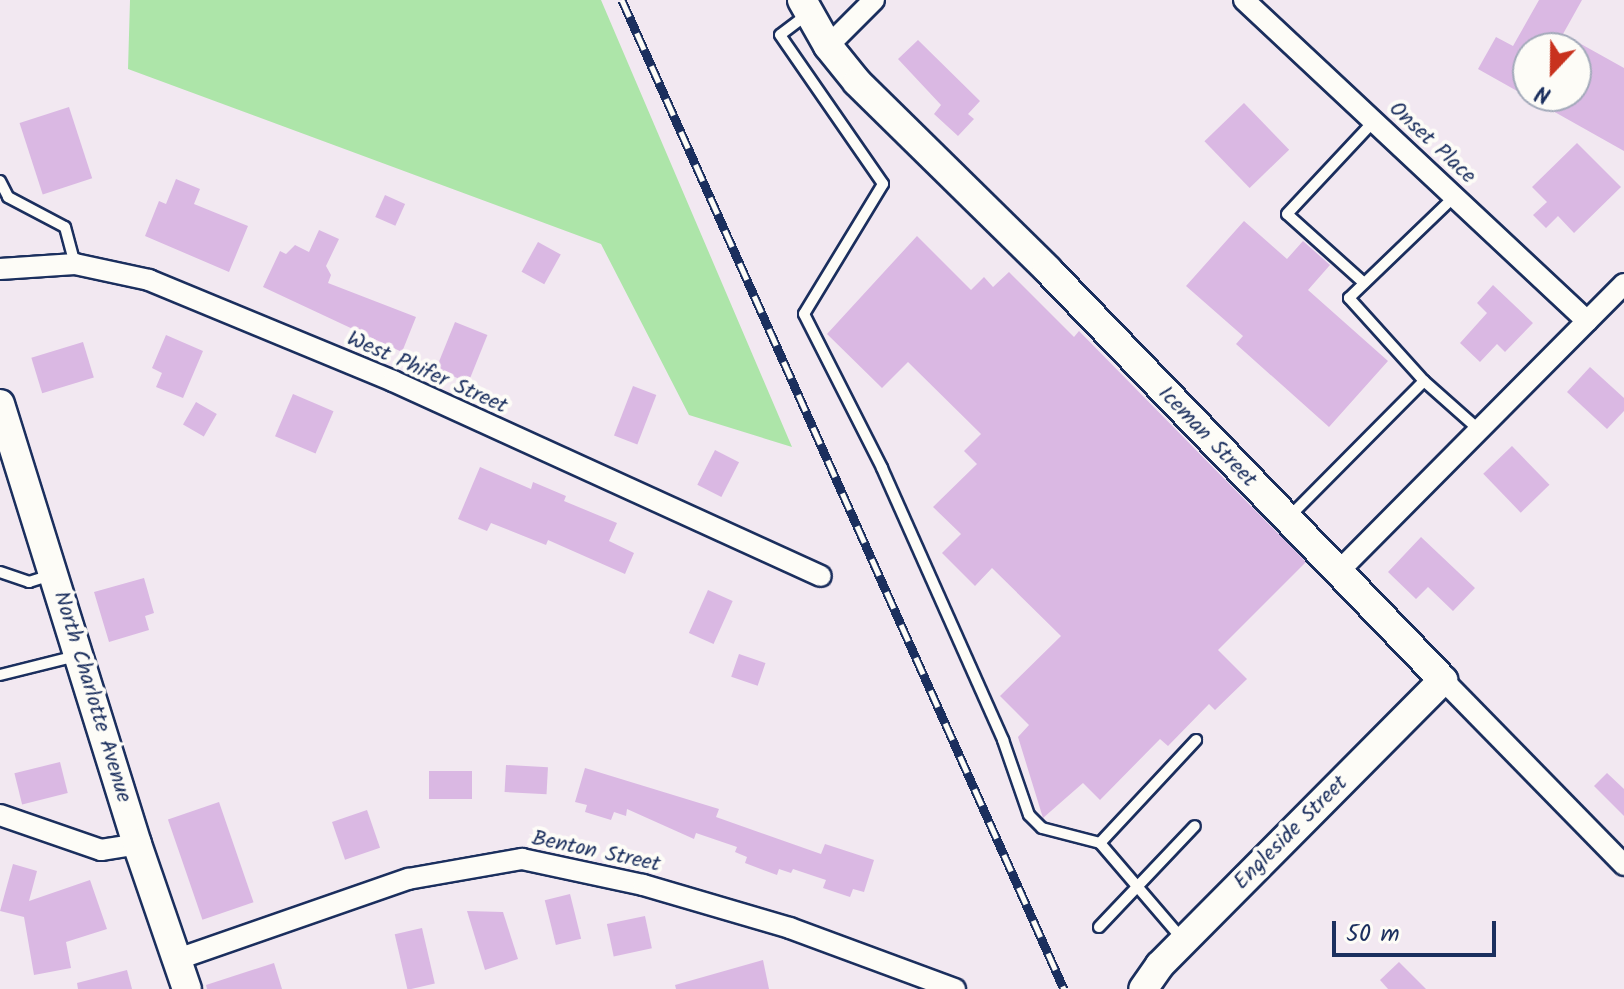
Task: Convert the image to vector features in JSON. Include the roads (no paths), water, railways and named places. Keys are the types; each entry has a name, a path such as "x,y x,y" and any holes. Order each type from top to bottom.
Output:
{"main road":[{"name":"Iceman Street","path":"806,6 828,46 857,82 1047,269 1443,680"},
{"name":"North Charlotte Avenue","path":"0,404 81,655 137,844 187,989"},
{"name":"Engleside Street","path":"1143,989 1184,941 1443,680"}],"street":[{"path":"828,46 874,0"},
{"name":"Onset Place","path":"1244,0 1587,321"},
{"name":"West Phifer Street","path":"0,269 75,264 149,280 393,381 821,576"},
{"path":"1338,572 1624,284"},
{"name":"Iceman Street","path":"1443,680 1624,865"},
{"path":"0,815 101,850 137,844"},
{"name":"Benton Street","path":"178,959 408,879 522,859 643,885 790,928 955,989"}],"lane":[{"path":"806,6 780,35 883,184 804,314 902,512 1003,740 1029,815 1042,828 1100,843 1184,941"},
{"path":"1364,283 1287,214 1374,121"},
{"path":"0,181 8,197 65,227 75,264"},
{"path":"1454,197 1349,298 1424,381 1478,429"},
{"path":"1287,520 1424,381"},
{"path":"0,572 29,582 54,574"},
{"path":"0,675 81,655"},
{"path":"1100,843 1196,740"},
{"path":"1099,927 1195,826"}],"railway":[{"path":"622,0 1064,989"}]}
